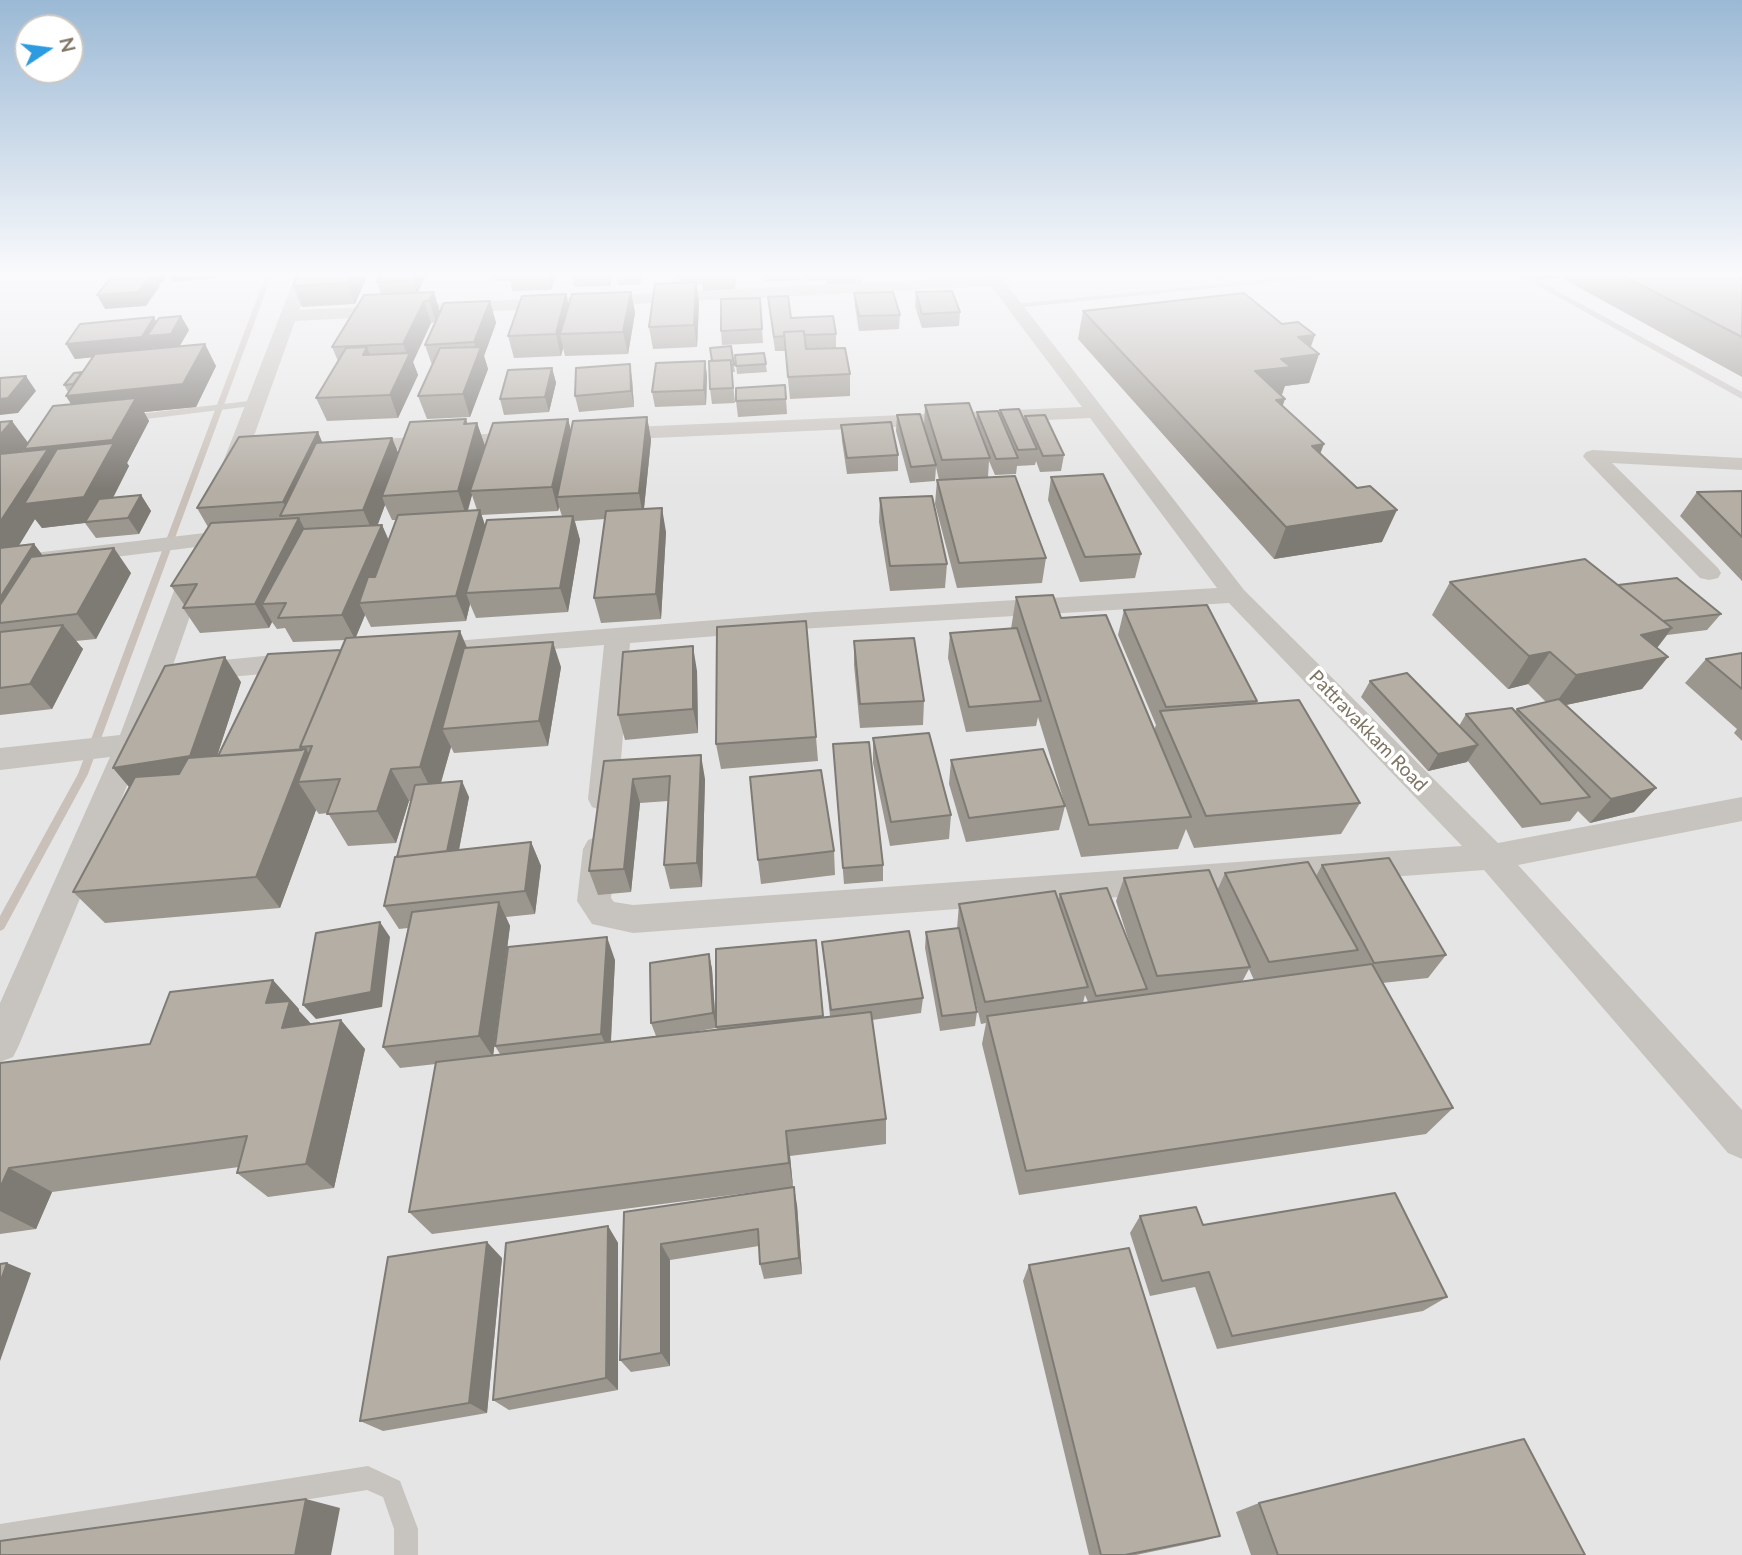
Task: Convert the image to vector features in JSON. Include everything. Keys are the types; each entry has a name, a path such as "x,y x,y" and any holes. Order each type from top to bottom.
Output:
{"street":[{"path":"0,1045 158,675 239,451 246,405 276,345"},
{"name":"Pattravakkam Road","path":"1044,345 1235,595 1492,857 1742,1139"},
{"path":"584,435 1096,412"},
{"path":"336,446 543,437"},
{"path":"239,451 267,450"},
{"path":"1709,573 1592,457 1742,464"},
{"path":"0,564 205,540"},
{"path":"397,652 1235,595"},
{"path":"618,635 594,901 604,914 633,919 1492,857 1742,809"},
{"path":"158,675 330,659"},
{"path":"0,759 130,744"}],"lane":[{"path":"1649,345 1742,396"},
{"path":"122,419 246,405"},
{"path":"0,1536 368,1478 392,1489 406,1529 406,1555"}],"shaded area":[{"path":"0,345 1742,345 1742,1555 0,1555"}],"building":[{"path":"205,345 183,384 66,396 95,354"},
{"path":"333,345 390,345 332,347"},
{"path":"785,345 806,345 806,349 845,348 850,374 788,377"},
{"path":"1115,345 1307,345 1319,354 1281,359 1291,367 1255,371 1285,399 1276,400 1324,444 1312,446 1357,488 1370,486 1397,510 1286,527"},
{"path":"731,346 734,365 731,365 731,360 712,361 710,348"},
{"path":"367,347 363,355 410,353 390,395 316,398 346,348"},
{"path":"481,347 463,394 418,396 440,348"},
{"path":"764,353 766,364 736,366 735,355"},
{"path":"731,360 733,388 710,389 709,361"},
{"path":"705,361 704,390 652,392 656,363"},
{"path":"630,364 631,391 575,396 576,368"},
{"path":"552,368 545,397 500,399 508,370"},
{"path":"82,372 73,384 64,385 74,373"},
{"path":"26,376 8,398 0,399 0,378"},
{"path":"785,385 786,399 736,401 736,388"},
{"path":"136,398 112,440 24,449 53,406"},
{"path":"969,403 990,458 942,460 925,405"},
{"path":"1019,409 1037,449 1018,450 1000,410"},
{"path":"998,411 1018,458 996,459 977,412"},
{"path":"920,414 936,465 911,467 897,415"},
{"path":"1045,415 1064,455 1043,456 1025,416"},
{"path":"647,417 639,493 557,497 573,421"},
{"path":"466,419 464,424 477,423 458,491 382,496 410,422"},
{"path":"568,419 552,487 470,491 493,423"},
{"path":"12,421 0,435 0,422"},
{"path":"891,422 898,455 847,458 841,425"},
{"path":"318,432 283,502 197,508 239,437"},
{"path":"392,438 363,510 280,516 316,443"},
{"path":"114,443 84,497 24,504 57,449"},
{"path":"48,449 0,522 0,454"},
{"path":"1103,474 1141,554 1085,557 1051,477"},
{"path":"1015,476 1046,558 959,563 937,480"},
{"path":"1742,491 1742,537 1697,492"},
{"path":"141,495 128,518 85,522 99,499"},
{"path":"932,496 947,564 890,566 880,498"},
{"path":"662,508 656,594 594,598 606,511"},
{"path":"480,510 456,596 359,603 368,577 375,577 398,515"},
{"path":"573,516 560,588 466,593 487,520"},
{"path":"299,518 255,604 183,608 197,584 171,586 211,523"},
{"path":"382,525 342,615 278,618 286,603 262,604 303,529"},
{"path":"34,544 0,598 0,548"},
{"path":"114,548 77,614 0,623 0,605 31,557"},
{"path":"1585,559 1672,628 1641,635 1668,657 1576,675 1550,652 1529,656 1450,582"},
{"path":"1677,578 1721,614 1663,621 1618,585"},
{"path":"1053,595 1061,618 1106,615 1191,817 1089,825 1016,597"},
{"path":"1207,605 1257,701 1166,707 1124,610"},
{"path":"806,621 816,737 716,744 717,627"},
{"path":"63,625 30,684 0,688 0,632"},
{"path":"1017,628 1041,701 969,707 950,633"},
{"path":"460,631 420,767 391,769 377,811 327,814 340,779 298,782 312,746 300,747 346,638"},
{"path":"914,638 924,701 860,704 854,641"},
{"path":"553,642 539,721 442,729 464,648"},
{"path":"693,646 693,709 618,715 623,652"},
{"path":"341,650 300,747 302,750 218,756 268,654"},
{"path":"1742,653 1742,689 1706,659"},
{"path":"225,657 190,756 113,768 165,666"},
{"path":"1407,673 1478,745 1438,754 1370,681"},
{"path":"1559,699 1656,788 1611,799 1517,709"},
{"path":"1299,700 1360,803 1206,816 1160,711"},
{"path":"1512,708 1590,797 1541,804 1466,714"},
{"path":"929,733 951,815 891,822 873,738"},
{"path":"869,742 883,865 843,868 833,744"},
{"path":"306,749 256,877 73,892 135,777 179,774 188,758"},
{"path":"1043,749 1065,806 969,818 951,760"},
{"path":"701,755 697,863 664,865 670,776 633,779 624,869 589,871 604,761"},
{"path":"821,770 834,851 758,860 750,777"},
{"path":"462,781 447,851 397,857 415,785"},
{"path":"531,842 525,891 384,906 395,857"},
{"path":"1389,858 1446,955 1374,963 1322,865"},
{"path":"1308,862 1358,950 1269,962 1225,873"},
{"path":"1209,870 1250,967 1157,976 1124,878"},
{"path":"1107,888 1147,989 1096,996 1060,894"},
{"path":"1055,891 1088,987 985,1002 959,904"},
{"path":"499,902 479,1036 383,1047 412,912"},
{"path":"380,922 371,992 303,1005 316,933"},
{"path":"959,928 977,1012 942,1016 926,932"},
{"path":"909,931 923,998 831,1010 822,942"},
{"path":"607,937 601,1034 495,1046 508,947"},
{"path":"816,940 823,1016 716,1027 716,949"},
{"path":"709,954 713,1013 651,1023 650,963"},
{"path":"1372,964 1453,1108 1026,1171 987,1016"},
{"path":"273,980 266,1003 290,1001 282,1028 341,1020 306,1164 237,1173 247,1136 9,1168 0,1188 0,1063 150,1044 170,992"},
{"path":"871,1012 886,1119 786,1131 789,1163 409,1212 436,1062"},
{"path":"794,1187 799,1258 760,1264 758,1229 661,1244 661,1353 620,1360 624,1212"},
{"path":"1395,1193 1447,1297 1232,1336 1209,1272 1162,1281 1140,1216 1196,1207 1203,1225"},
{"path":"608,1226 606,1378 493,1400 506,1243"},
{"path":"487,1242 469,1403 360,1421 388,1257"},
{"path":"1129,1248 1220,1536 1125,1555 1101,1555 1029,1265"},
{"path":"7,1263 0,1283 0,1264"},
{"path":"1524,1439 1585,1555 1278,1555 1259,1503"},
{"path":"306,1499 295,1555 0,1555 0,1541"}],"waterway":[{"path":"0,926 83,774 243,345"}]}
